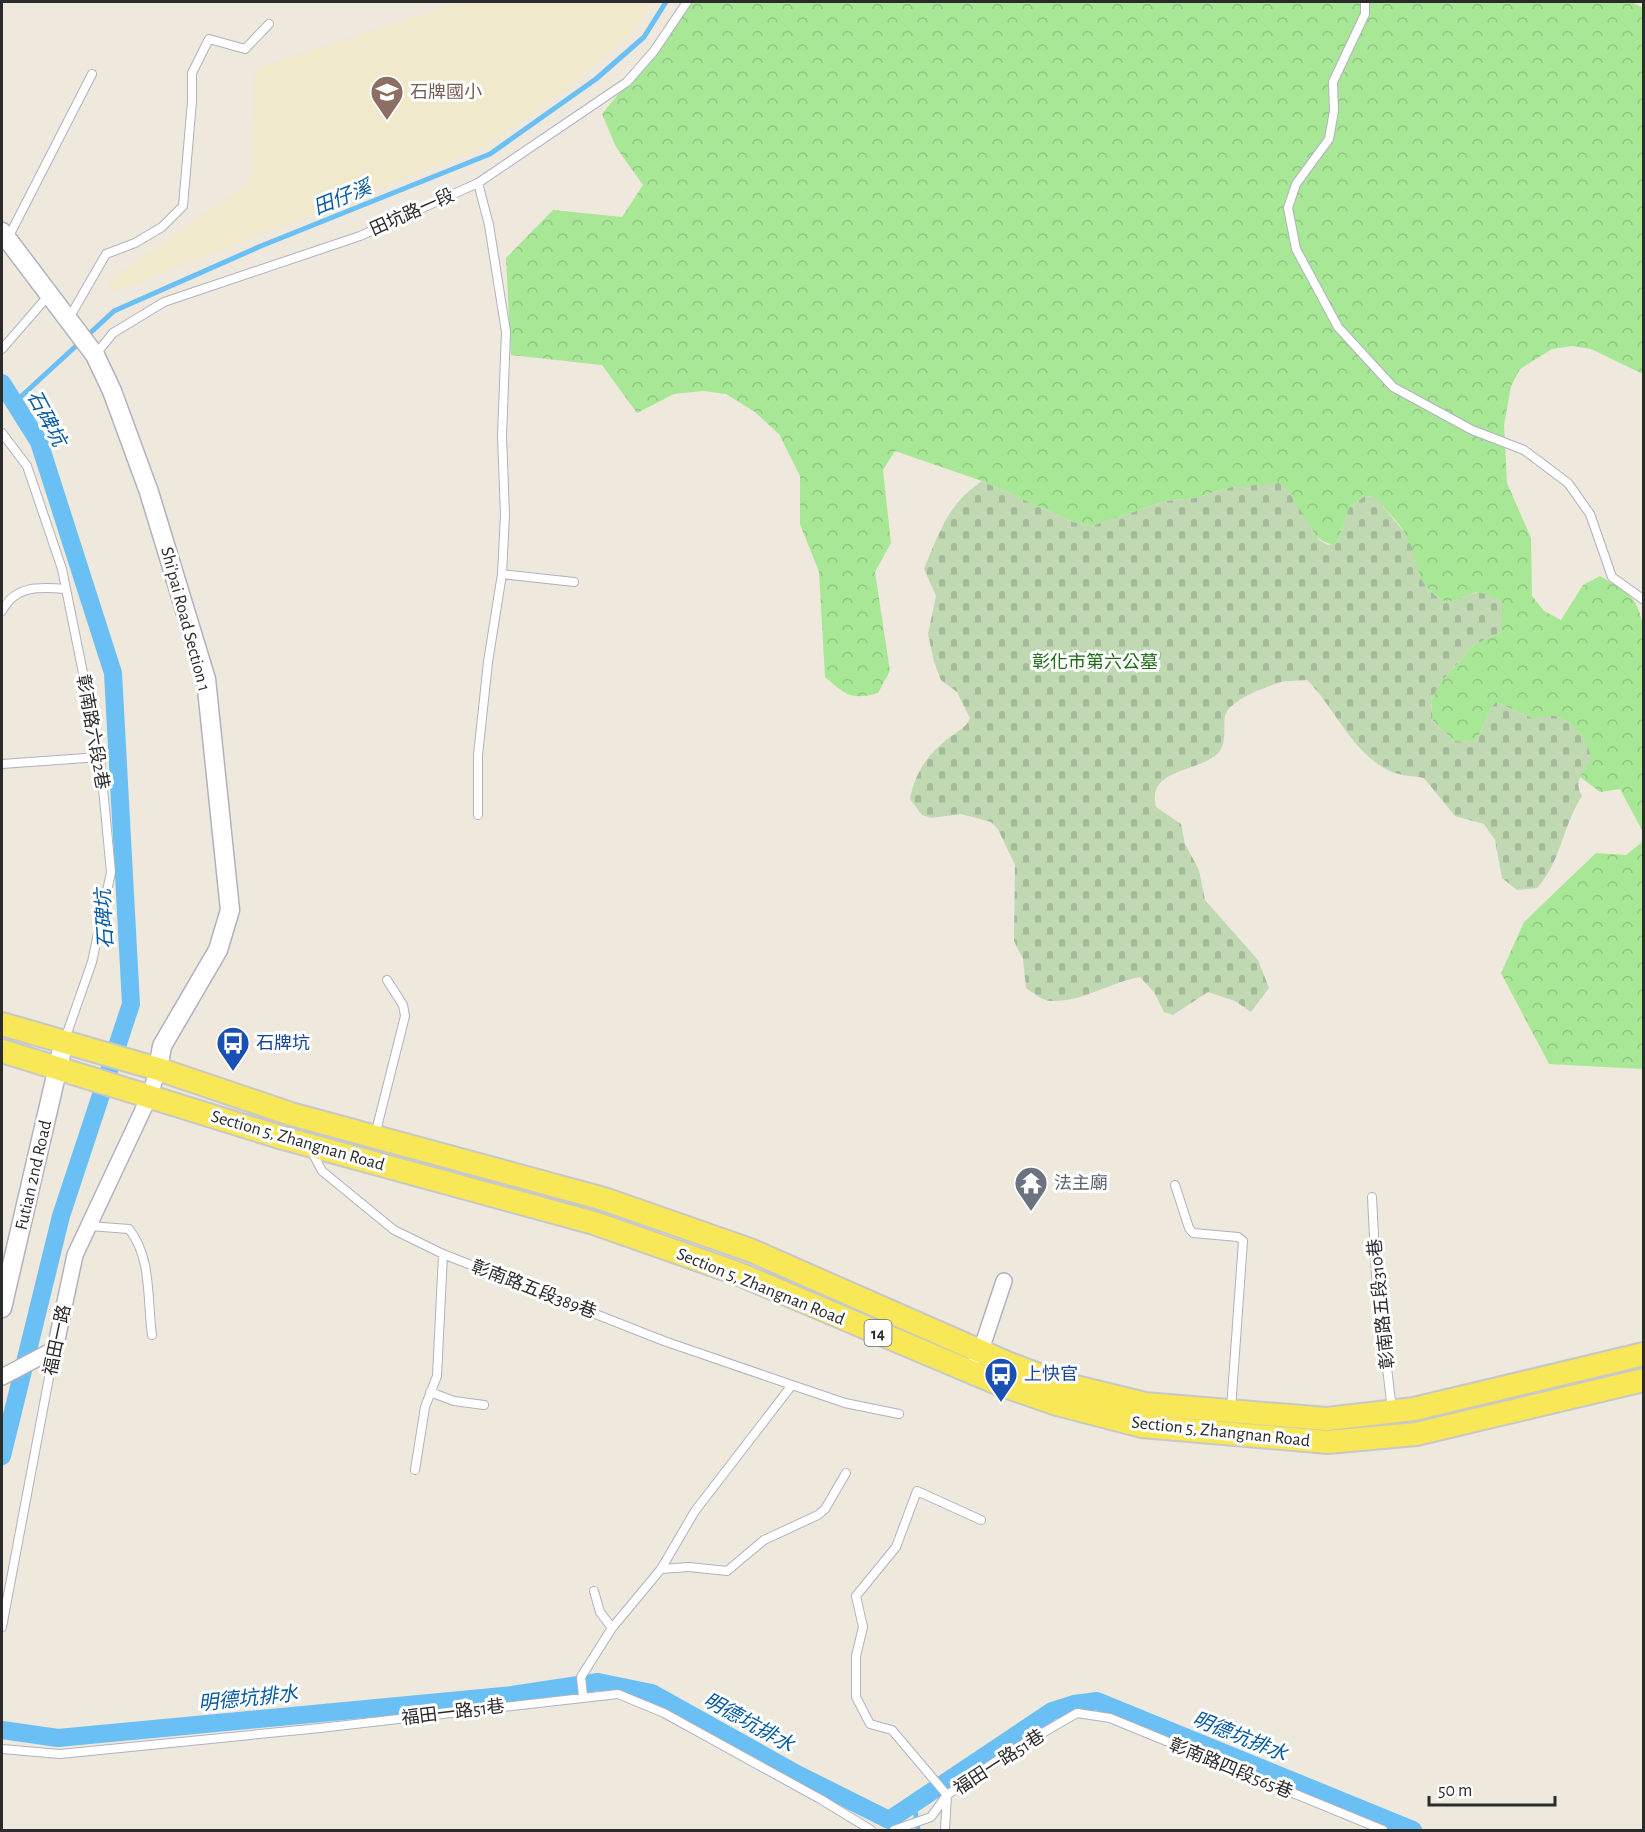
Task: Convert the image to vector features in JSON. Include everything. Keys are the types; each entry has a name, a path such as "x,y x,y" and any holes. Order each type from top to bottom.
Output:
{"main road":[{"name":"14","path":"2,1024 64,1041"},
{"name":"Section 5, Zhangnan Road","path":"64,1041 158,1069 291,1114 604,1199 758,1253 980,1353 1063,1384 1135,1401 1231,1412 1327,1419 1414,1409 1644,1354"},
{"name":"14","path":"2,1051 59,1067"},
{"name":"Section 5, Zhangnan Road","path":"59,1067 309,1145 604,1226 739,1274 958,1368 1057,1404 1142,1426 1328,1442 1416,1434 1644,1380"}],"street":[{"name":"Shi'pai Road Section 1","path":"4,236 95,355 112,391 149,492 206,679 230,910 218,950 162,1046 158,1069"},
{"name":"Futian 2nd Road","path":"2,1308 64,1041"},
{"name":"福田一路","path":"55,1349 75,1255 150,1095 158,1069"},
{"path":"958,1368 980,1353 1004,1281"},
{"path":"2,1377 55,1349"}],"lane":[{"name":"田坑路一段","path":"95,355 113,333 164,302 360,236 478,183 627,82 654,51 687,2"},
{"path":"1365,2 1365,14 1333,82 1334,111 1329,139 1296,184 1288,208 1296,249 1338,327 1393,387 1472,430 1524,450 1568,483 1590,514 1612,577 1644,600"},
{"path":"68,321 106,254 135,243 162,227 183,206 192,101 192,73 208,39 245,49 269,24"},
{"path":"4,236 92,74"},
{"path":"478,183 489,225 506,332 502,436 505,514 502,574 488,662 478,755 478,815"},
{"path":"2,349 22,322 48,296"},
{"name":"彰南路六段2巷","path":"2,433 27,466 62,569 100,757 111,872 92,962 64,1041"},
{"path":"502,574 574,582"},
{"path":"2,611 7,601 32,586 66,589"},
{"path":"2,764 100,757"},
{"path":"374,1136 405,1016 403,1005 387,980"},
{"name":"彰南路五段389巷","path":"309,1145 322,1171 394,1230 444,1254 664,1341 845,1403 899,1414"},
{"path":"1175,1185 1189,1228 1193,1233 1238,1237 1243,1241 1231,1412"},
{"name":"彰南路五段310巷","path":"1372,1197 1376,1275 1392,1412"},
{"path":"87,1226 129,1229 140,1242 145,1260 152,1335"},
{"path":"415,1470 425,1407 437,1376 444,1254"},
{"name":"福田一路","path":"2,1627 55,1349"},
{"path":"583,1693 581,1677 612,1628 661,1569 695,1511 792,1385"},
{"path":"430,1392 454,1401 484,1405"},
{"path":"661,1569 689,1567 727,1571 764,1540 818,1515 825,1509 846,1473"},
{"path":"945,1830 944,1793 892,1730 870,1724 856,1697 856,1656 863,1627 856,1596 896,1547 917,1491 981,1520"},
{"path":"594,1591 600,1612 612,1628"},
{"name":"福田一路51巷","path":"2,1749 60,1754 320,1728 583,1693 618,1694 664,1713 822,1800 870,1830"},
{"name":"福田一路51巷","path":"894,1830 931,1817 944,1793 1077,1713"},
{"name":"彰南路四段565巷","path":"1077,1713 1110,1718 1383,1830"}],"shaded area":[{"name":"石牌國小","path":"460,2 652,2 630,36 558,95 485,147 113,292 108,281 250,183 255,69"}],"green space":[{"path":"685,2 1631,2 1644,8 1643,374 1591,349 1572,346 1552,349 1520,369 1511,386 1504,425 1507,483 1531,538 1532,596 1544,611 1561,620 1583,585 1600,576 1626,592 1639,610 1644,632 1643,832 1620,789 1600,792 1579,776 1534,719 1496,702 1473,742 1454,741 1433,721 1431,701 1440,683 1474,645 1501,632 1476,592 1448,603 1429,590 1420,575 1404,532 1374,497 1365,496 1349,508 1337,544 1328,543 1313,533 1287,489 1232,487 1195,498 1166,501 1092,526 1073,522 982,481 895,451 883,470 891,543 875,572 890,671 878,693 861,696 843,692 825,677 819,572 800,524 800,476 779,434 755,412 726,394 703,391 674,394 637,413 602,365 511,355 506,258 553,210 622,217 643,185 616,147 602,114 671,30"},
{"name":"彰化市第六公墓","path":"982,481 1073,522 1092,526 1166,501 1195,498 1232,487 1280,483 1287,489 1319,540 1328,545 1337,543 1349,508 1365,496 1375,497 1405,534 1411,544 1422,580 1435,595 1448,603 1470,594 1480,593 1502,602 1501,632 1474,645 1440,683 1431,701 1433,721 1454,741 1473,742 1496,702 1534,719 1555,716 1564,719 1572,724 1584,739 1592,759 1579,781 1579,791 1582,796 1570,820 1557,856 1545,878 1537,888 1517,890 1502,878 1495,840 1484,824 1455,816 1424,778 1392,772 1366,755 1307,680 1282,682 1254,692 1233,705 1225,716 1224,739 1219,752 1211,759 1167,778 1159,784 1155,794 1156,807 1181,824 1185,844 1199,870 1205,900 1258,960 1269,988 1251,1012 1235,1001 1208,992 1173,1015 1164,1012 1154,992 1140,977 1063,1000 1045,1000 1026,988 1023,959 1014,941 1015,865 998,829 991,822 961,814 931,818 922,815 910,799 919,772 929,757 942,743 964,727 970,718 957,692 941,680 934,662 928,634 936,596 924,569 952,509"},
{"path":"1643,835 1643,1069 1549,1064 1501,973 1524,922 1596,853 1626,855 1641,843"}],"waterway":[{"name":"田仔溪","path":"14,403 114,311 261,246 490,154 596,79 644,37 666,2"},
{"name":"石碑坑","path":"2,383 39,442 113,673 131,1004 61,1216 2,1456"},
{"name":"明德坑排水","path":"2,1730 58,1738 512,1695 598,1682 652,1693 797,1774 889,1820 1052,1711 1074,1704 1097,1701 1413,1830"},
{"path":"914,1803 918,1830"}],"place":[{"name":"石牌國小","path":"387,121"},
{"name":"石牌坑","path":"233,1072"},
{"name":"法主廟","path":"1031,1212"},
{"name":"上快官","path":"1001,1403"}]}
